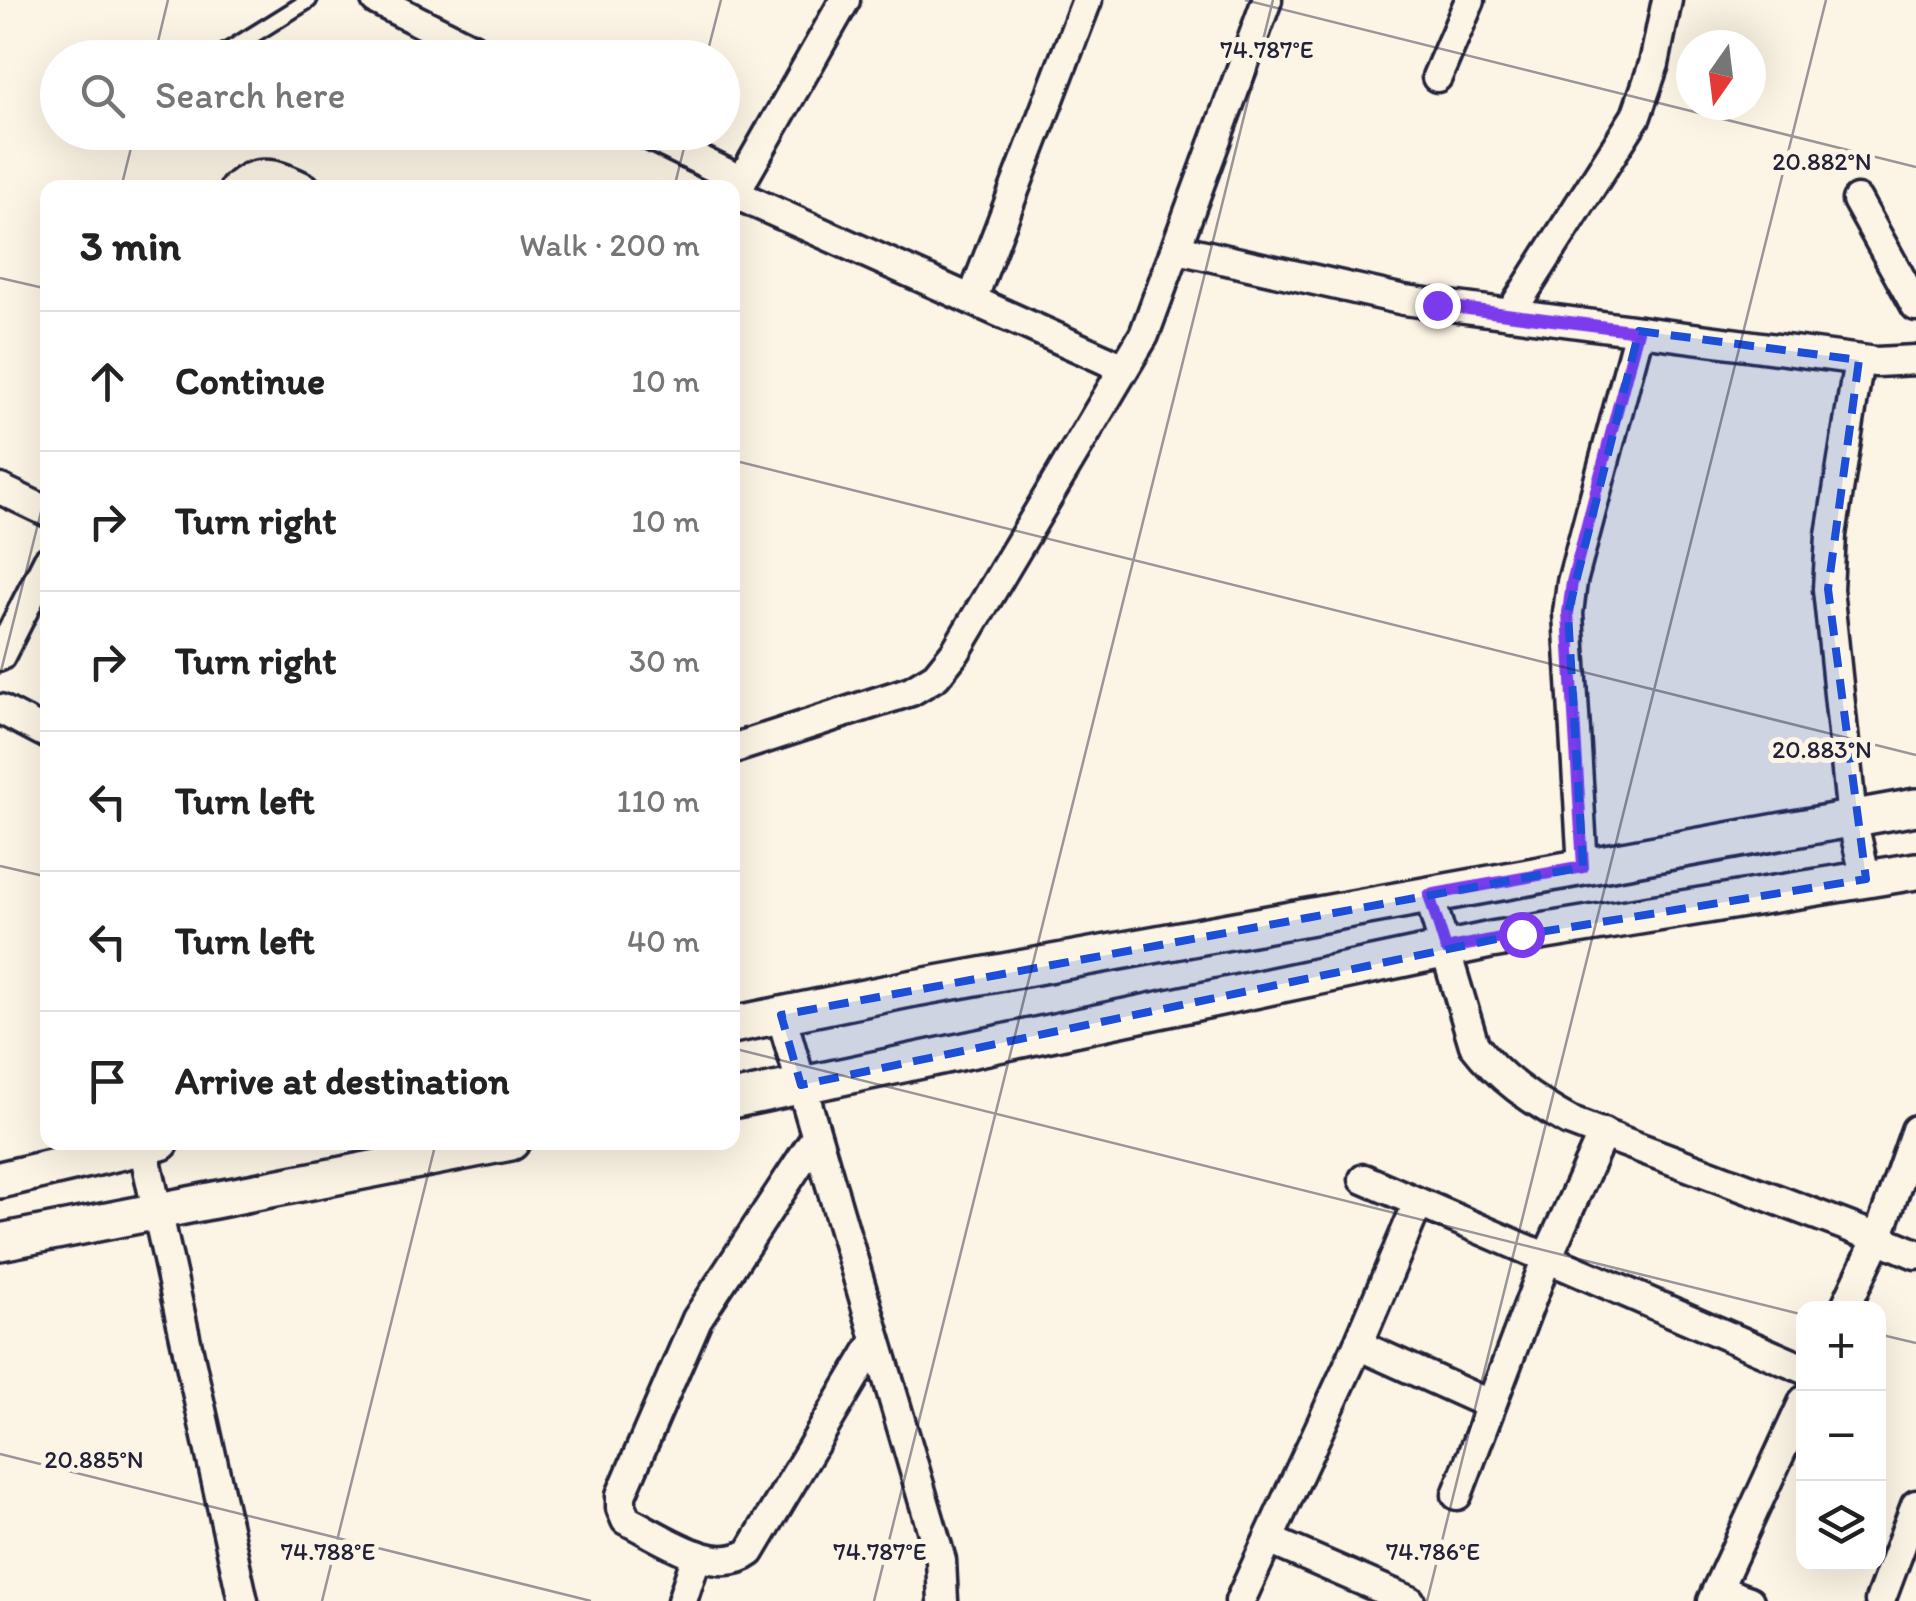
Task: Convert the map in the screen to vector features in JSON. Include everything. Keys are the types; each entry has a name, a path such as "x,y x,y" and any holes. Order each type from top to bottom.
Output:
{"street":[{"path":"376,0 456,40"},
{"path":"740,184 845,0"},
{"path":"972,300 1087,0"},
{"path":"740,746 911,690 936,676 956,651 1144,335 1267,0"},
{"path":"1437,77 1470,0"},
{"path":"1510,314 1636,116 1654,64 1667,0"},
{"path":"671,150 719,180"},
{"path":"245,180 251,175 268,174 284,180"},
{"path":"740,193 1124,368"},
{"path":"1857,200 1916,306"},
{"path":"1178,250 1404,300 1860,360 1916,360"},
{"path":"1583,867 1568,613 1572,582 1638,331"},
{"path":"1860,360 1831,535 1828,589 1852,819 1866,879"},
{"path":"0,489 40,508"},
{"path":"0,656 40,577"},
{"path":"0,709 40,730"},
{"path":"740,1023 1916,807"},
{"path":"740,1098 1446,949 1916,870"},
{"path":"1429,895 1474,1045 1489,1065 1540,1106 1568,1122 1916,1254"},
{"path":"780,1015 941,1560 942,1601"},
{"path":"1849,1301 1878,1238 1916,1130"},
{"path":"1457,1495 1546,1260 1603,1133"},
{"path":"816,1137 697,1319 621,1495 626,1520 712,1562 740,1559 750,1552 876,1340"},
{"path":"0,1180 127,1150"},
{"path":"153,1150 160,1210 243,1601"},
{"path":"0,1242 470,1150"},
{"path":"1364,1179 1796,1366"},
{"path":"1240,1601 1358,1345 1418,1203"},
{"path":"1358,1345 1491,1406"},
{"path":"1749,1601 1715,1595 1796,1418"},
{"path":"1880,1601 1916,1505"},
{"path":"1268,1540 1410,1601"},
{"path":"682,1601 698,1554"}],"lane":[{"path":"245,40 309,0"}],"highlighted area":[{"path":"1639,331 1859,360 1828,589 1866,879 1491,940 801,1085 781,1015 1583,867 1568,613"}],"route":[{"path":"1437,305 1638,331 1572,582 1568,613 1583,867 1429,895 1446,949 1521,934"}]}
